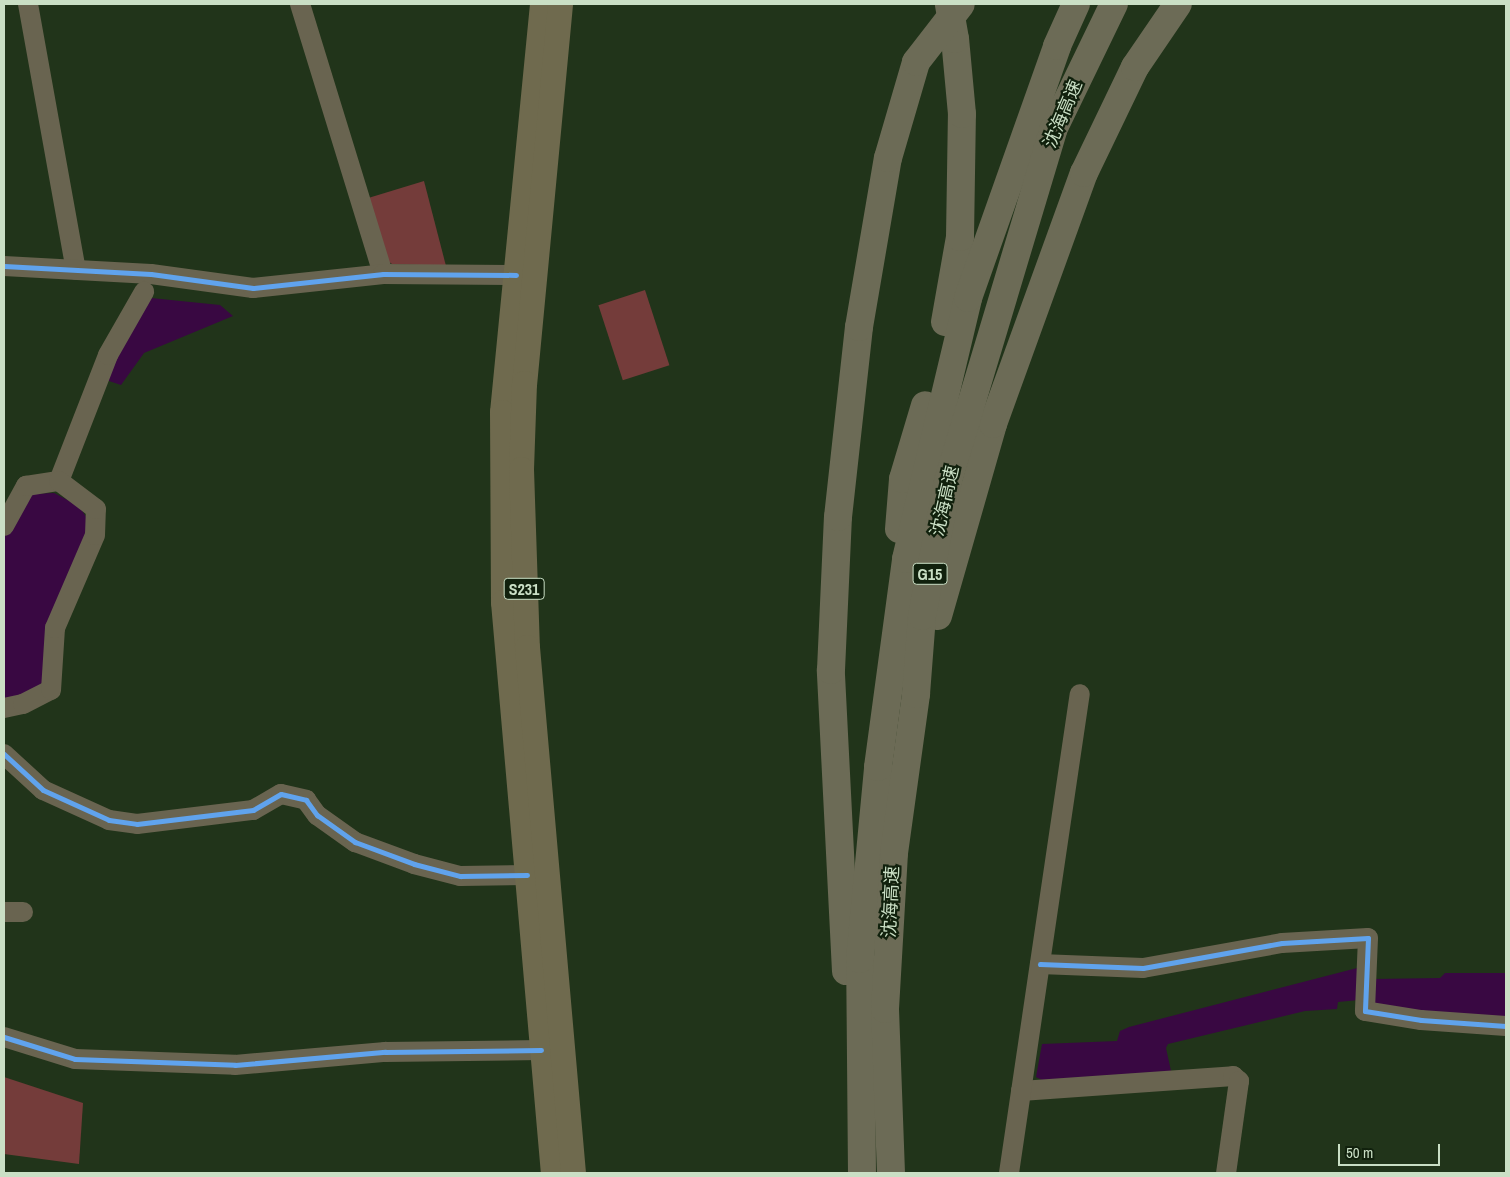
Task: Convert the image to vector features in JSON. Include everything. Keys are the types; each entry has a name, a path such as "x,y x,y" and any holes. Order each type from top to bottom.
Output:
{"highway":[{"name":"沈海高速","path":"862,1168 860,959 888,690 906,559 968,298 1058,46 1076,4"},
{"name":"沈海高速","path":"891,1173 885,1009 894,853 916,694 922,616 948,481 1053,130 1114,4"},
{"path":"916,694 994,424 1084,173 1135,67 1169,4"},
{"path":"1135,67 1178,4"},
{"path":"888,690 903,479 938,359 960,237 962,114 954,8"},
{"path":"862,1168 840,902 831,670 838,517 859,327 888,158 916,62 954,8"}],"main road":[{"path":"542,4 502,412 503,602 553,1173"},
{"name":"S231","path":"560,4 524,383 521,469 527,646 573,1173"}],"street":[{"path":"28,4 76,270"},
{"path":"300,4 382,274"},
{"path":"4,266 151,274 253,288 382,274 516,275"},
{"path":"59,481 108,355 144,292"},
{"path":"4,526 26,486 59,481 96,509 95,535 55,628 51,690 23,704 4,708"},
{"path":"1009,1173 1080,694"},
{"path":"4,754 43,790 109,820 137,824 253,810 282,794 306,800 317,815 355,842 414,864 460,876 527,875"},
{"path":"1040,964 1143,968 1282,943 1368,938 1365,1011 1421,1020 1506,1026"},
{"path":"4,1036 75,1059 235,1065 385,1052 541,1050"},
{"path":"1021,1091 1233,1076 1239,1081 1226,1173"}],"shaded area":[{"path":"424,181 446,266 392,264 382,257 365,199"},
{"path":"645,290 669,365 623,380 598,305"},
{"path":"151,298 220,305 233,316 144,353 121,385 106,380 111,365"},
{"path":"54,493 79,506 92,526 43,682 32,691 4,700 4,537 30,494"},
{"path":"1361,967 1359,1000 1338,1002 1337,1009 1305,1011 1168,1044 1166,1048 1171,1071 1042,1080 1036,1077 1042,1044 1117,1041 1120,1031 1129,1027"},
{"path":"1445,973 1506,973 1506,1020 1372,1008 1374,979 1440,978"},
{"path":"4,1077 83,1103 79,1164 4,1154"}],"cycle path":[{"path":"4,266 151,274 253,288 383,274 516,275"},
{"path":"4,754 43,790 109,820 137,824 253,810 281,794 306,800 317,815 355,842 414,864 460,876 527,875"},
{"path":"1040,964 1143,968 1282,943 1368,938 1365,1011 1421,1020 1506,1026"},
{"path":"4,1037 75,1059 235,1065 385,1052 541,1050"}]}
